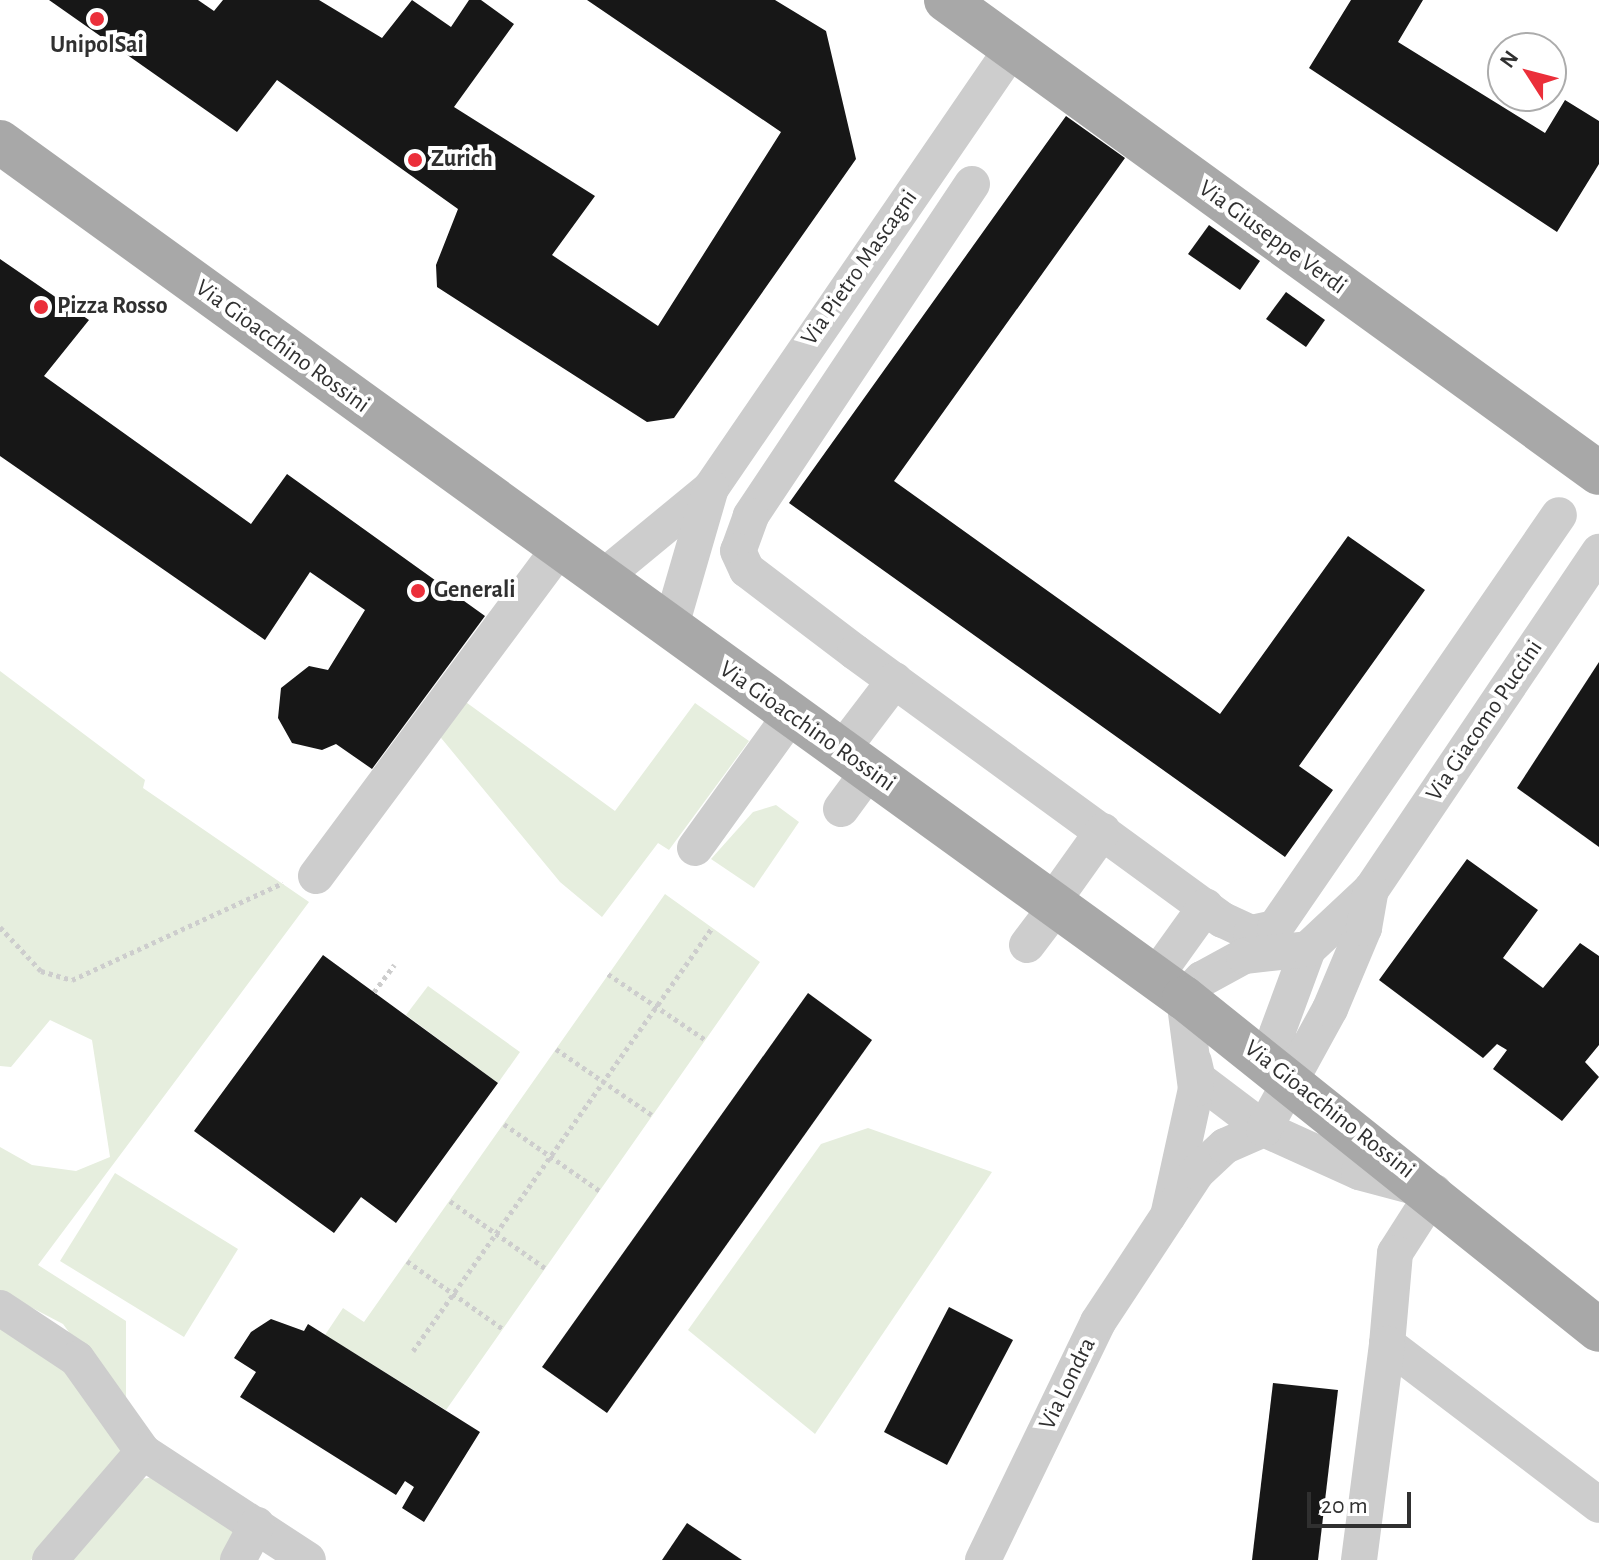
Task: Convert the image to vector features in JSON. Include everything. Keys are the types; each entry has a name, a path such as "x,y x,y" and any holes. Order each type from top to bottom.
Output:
{"main road":[{"name":"Via Giuseppe Verdi","path":"946,0 1599,473"},
{"name":"Via Gioacchino Rossini","path":"0,142 670,629 1170,987 1292,1078 1599,1330"}],"street":[{"name":"Via Pietro Mascagni","path":"602,578 711,488 1011,50"},
{"path":"972,184 751,516 738,551 747,570 1206,906 1251,933 1275,928 1559,515"},
{"path":"810,341 850,367"},
{"name":"Via Pietro Mascagni","path":"670,629 711,488"},
{"path":"316,876 560,548"},
{"name":"Via Giacomo Puccini","path":"1292,1078 1277,1033 1308,949 1371,890 1599,552"},
{"path":"1474,635 1522,666"},
{"path":"841,809 855,761 895,680"},
{"path":"695,848 791,715"},
{"path":"1354,810 1401,843"},
{"path":"1027,945 1103,831"},
{"name":"Via Giacomo Puccini","path":"1292,1078 1330,1009 1364,928 1371,890"},
{"path":"1170,987 1206,906"},
{"path":"1170,987 1244,956 1308,949"},
{"name":"Via Londra","path":"1168,1216 1196,1089 1194,1062 1170,987"},
{"path":"1194,1062 1198,1079 1264,1129 1359,1172 1434,1192 1395,1253 1387,1344 1359,1560"},
{"path":"1264,1129 1292,1078"},
{"name":"Via Londra","path":"983,1560 1098,1322 1168,1216 1225,1146 1264,1129"},
{"path":"0,1308 77,1359 143,1452 308,1560"},
{"path":"1387,1344 1599,1505"},
{"path":"50,1560 143,1452"},
{"path":"238,1560 257,1525"}],"path":[{"path":"0,927 41,971 72,980 283,883 316,876"},
{"path":"413,1351 712,928"},
{"path":"374,992 394,965"},
{"path":"608,974 706,1040"},
{"path":"556,1049 652,1115"},
{"path":"504,1124 600,1191"},
{"path":"450,1201 545,1268"},
{"path":"407,1261 503,1329"}],"green space":[{"path":"0,671 145,780 143,788 309,902 38,1265 126,1321 126,1410 63,1324 0,1291 0,1147 32,1165 76,1171 110,1157 92,1040 50,1020 11,1067 0,1066"},
{"path":"463,700 615,811 695,703 749,741 669,850 658,843 602,917 560,882 437,733"},
{"path":"776,805 799,822 754,888 711,859 753,812"},
{"path":"665,894 760,962 446,1410 325,1335 343,1308 364,1322"},
{"path":"428,986 520,1052 498,1083 406,1015"},
{"path":"868,1128 992,1172 815,1434 688,1330 821,1144"},
{"path":"115,1173 238,1249 184,1337 60,1261"},
{"path":"0,1321 63,1365 124,1455 31,1560 0,1560"},
{"path":"153,1477 240,1535 226,1560 59,1560 138,1480"}],"building":[{"path":"49,0 198,0 214,11 223,0 319,0 382,38 412,0 451,27 469,0 481,0 514,24 454,107 595,196 552,255 658,326 781,132 587,0 775,0 826,31 856,159 674,418 647,422 437,287 436,265 458,209 277,80 237,132"},
{"path":"1351,0 1423,0 1398,42 1487,97 1487,112 1511,112 1545,133 1558,112 1567,112 1567,101 1599,121 1599,164 1557,232 1309,68"},
{"path":"1066,116 1125,158 894,481 1220,714 1348,536 1425,590 1299,766 1333,790 1285,857 789,503"},
{"path":"1209,225 1260,261 1240,290 1188,254"},
{"path":"0,259 89,320 44,376 251,524 287,474 485,616 372,769 336,744 322,750 292,743 278,718 281,688 309,666 328,670 365,610 310,572 265,640 0,456"},
{"path":"1286,292 1325,320 1306,347 1266,319"},
{"path":"1599,662 1599,847 1517,788"},
{"path":"1467,859 1538,910 1503,958 1543,988 1580,943 1599,956 1599,1045 1585,1062 1599,1077 1562,1121 1493,1069 1507,1050 1497,1044 1483,1058 1379,980"},
{"path":"323,955 498,1083 396,1223 361,1197 334,1233 194,1131"},
{"path":"808,993 872,1040 607,1413 542,1367"},
{"path":"949,1307 1013,1340 947,1465 884,1432"},
{"path":"271,1319 304,1331 308,1324 480,1432 424,1522 402,1508 414,1487 405,1481 396,1495 240,1397 256,1372 234,1358 251,1332"},
{"path":"1273,1383 1338,1390 1318,1560 1252,1560"},
{"path":"687,1523 742,1560 662,1560"}],"place":[{"name":"UnipolSai","path":"97,19"},
{"name":"Zurich","path":"415,160"},
{"name":"Pizza Rosso","path":"41,307"},
{"name":"Generali","path":"418,591"}]}
